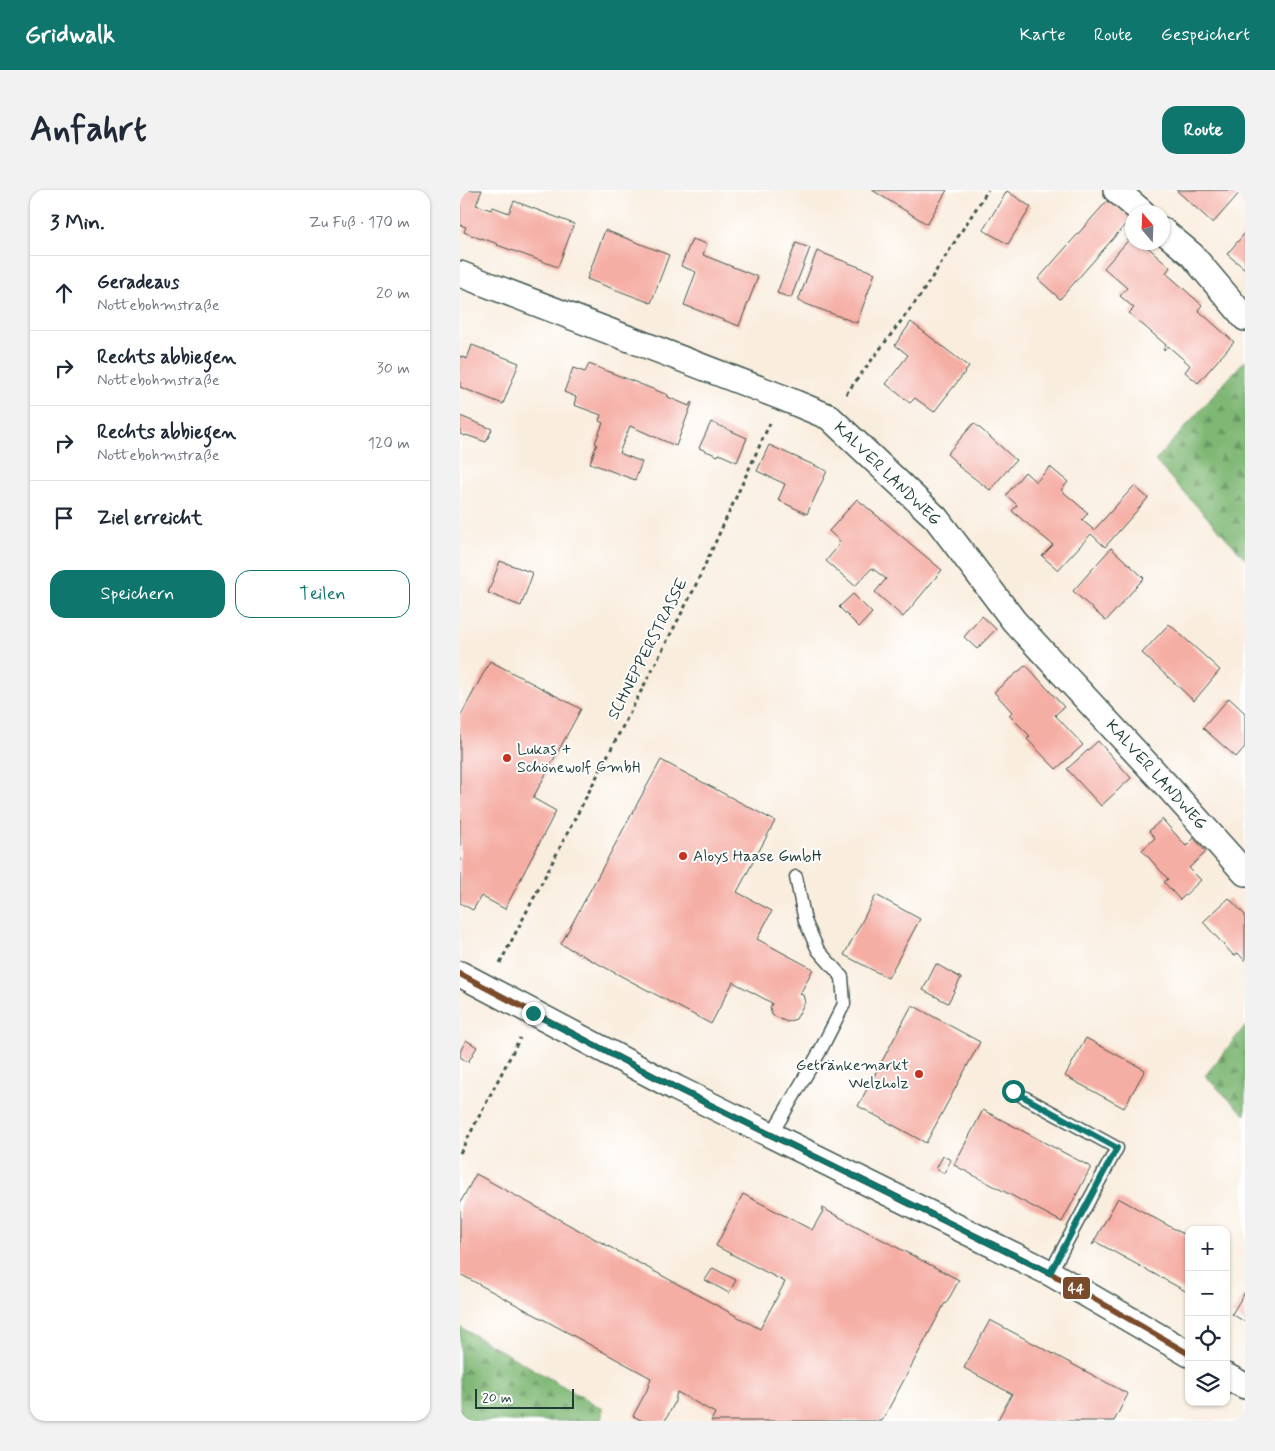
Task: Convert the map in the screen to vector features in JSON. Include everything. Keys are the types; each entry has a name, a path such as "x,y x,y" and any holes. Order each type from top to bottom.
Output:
{"street":[{"path":"1116,190 1134,205"},
{"path":"1170,237 1192,255 1245,318"},
{"name":"KALVER LANDWEG","path":"460,274 781,397 828,417 936,518 1014,621 1245,873"},
{"path":"460,974 676,1088 1050,1273 1185,1352"},
{"path":"1230,1378 1245,1386"}],"lane":[{"path":"771,1135 819,1053 844,1004 842,977 818,950 805,921 796,877"},
{"path":"1013,1091 1117,1148 1050,1273"}],"path":[{"path":"828,417 920,296 988,190"},
{"name":"SCHNEPPERSTRASSE","path":"487,988 693,591 781,397"},
{"path":"460,1152 533,1013"}],"green space":[{"path":"1245,360 1245,558 1155,461"},
{"path":"1245,1026 1245,1115 1205,1076"},
{"path":"460,1327 603,1409 601,1421 460,1421"}],"building":[{"path":"460,190 482,190 476,205 491,210 493,207 509,213 514,201 574,224 558,267 464,232 466,227 460,225"},
{"path":"872,190 947,190 927,224"},
{"path":"1176,190 1242,190 1213,223"},
{"path":"1007,191 1031,207 1008,244 983,230"},
{"path":"1107,201 1125,213 1125,225 1060,299 1038,279"},
{"path":"605,230 669,255 651,303 587,279"},
{"path":"1245,233 1245,269 1227,254"},
{"path":"692,239 707,244 703,255 758,277 739,326 684,305 696,272 681,266"},
{"path":"796,243 810,248 791,298 777,293"},
{"path":"1125,244 1125,250 1151,250 1170,267 1166,273 1202,305 1198,310 1234,342 1198,383 1185,372 1190,365 1168,346 1163,350 1166,345 1129,313 1134,308 1120,296 1127,288 1104,268"},
{"path":"817,251 875,273 857,323 798,301"},
{"path":"911,322 969,367 934,412 915,398 910,403 886,384 908,355 895,345"},
{"path":"472,345 519,363 503,404 460,387 460,356 467,359"},
{"path":"589,364 668,395 668,397 689,406 692,403 676,446 630,426 619,453 642,462 635,480 590,463 603,423 599,421 601,415 574,405 576,397 564,392 573,368 585,372"},
{"path":"460,416 492,429 486,442 460,434"},
{"path":"711,422 747,438 737,462 699,448"},
{"path":"974,423 1016,460 990,490 958,466 947,454"},
{"path":"769,445 827,471 807,514 778,500 785,484 757,471"},
{"path":"1050,467 1068,482 1061,490 1088,513 1082,520 1094,530 1134,486 1148,498 1105,547 1091,534 1058,570 1042,556 1053,545 1012,511 1017,505 1006,495 1025,472 1036,482"},
{"path":"857,499 942,570 903,617 875,592 886,579 872,568 855,586 826,561 840,541 829,531"},
{"path":"1111,548 1144,578 1106,621 1073,591"},
{"path":"500,561 533,573 521,606 488,593"},
{"path":"853,594 872,613 859,627 839,607"},
{"path":"982,616 996,629 977,649 964,637"},
{"path":"1169,624 1220,670 1194,701 1142,653"},
{"name":"Lukas + Schönewolf GmbH","path":"490,661 581,709 533,798 556,811 505,909 481,896 473,910 460,903 460,717"},
{"path":"1026,665 1064,707 1055,715 1083,745 1056,769 1027,739 1030,736 1009,715 1012,712 994,692"},
{"path":"1229,698 1245,713 1245,747 1236,757 1203,728"},
{"path":"1098,741 1131,778 1101,806 1067,769"},
{"name":"Aloys Haase GmbH","path":"661,760 775,821 737,892 772,911 757,939 813,969 800,994 803,995 805,1002 796,1019 787,1022 772,1015 770,1008 772,1003 733,982 711,1024 561,944"},
{"path":"1162,819 1186,846 1194,838 1206,852 1189,868 1201,880 1180,900 1164,882 1168,879 1142,850 1155,838 1149,831"},
{"path":"876,895 920,919 888,978 844,955"},
{"path":"1229,898 1245,915 1245,961 1238,953 1234,956 1203,922"},
{"path":"936,964 961,978 948,1003 923,990"},
{"name":"Getränkemarkt Welzholz","path":"912,1005 980,1042 926,1143 858,1106"},
{"path":"1086,1038 1145,1070 1124,1108 1065,1076"},
{"path":"466,1040 477,1047 468,1062 460,1057 460,1052"},
{"path":"983,1110 1091,1167 1062,1222 954,1165"},
{"path":"943,1156 951,1160 944,1173 936,1169"},
{"path":"476,1174 760,1329 785,1282 716,1246 743,1194 812,1230 823,1211 821,1210 822,1208 959,1280 882,1421 711,1421 715,1413 677,1392 674,1404 665,1421 643,1421 633,1416 647,1390 651,1378 460,1274 460,1203"},
{"path":"1118,1198 1185,1235 1185,1291 1096,1242 1092,1245"},
{"path":"713,1268 736,1280 729,1293 705,1280"},
{"path":"1245,1292 1245,1322 1232,1314"},
{"path":"990,1320 1128,1394 1114,1421 997,1421 1012,1394 964,1368"}],"transit line":[{"name":"44","path":"460,974 676,1088 1050,1273 1185,1352"}],"place":[{"name":"Lukas + Schönewolf GmbH","path":"507,758"},
{"name":"Aloys Haase GmbH","path":"683,856"},
{"name":"Getränkemarkt Welzholz","path":"919,1074"}],"route":[{"path":"533,1013 676,1088 1050,1273 1117,1148 1013,1091"}]}
